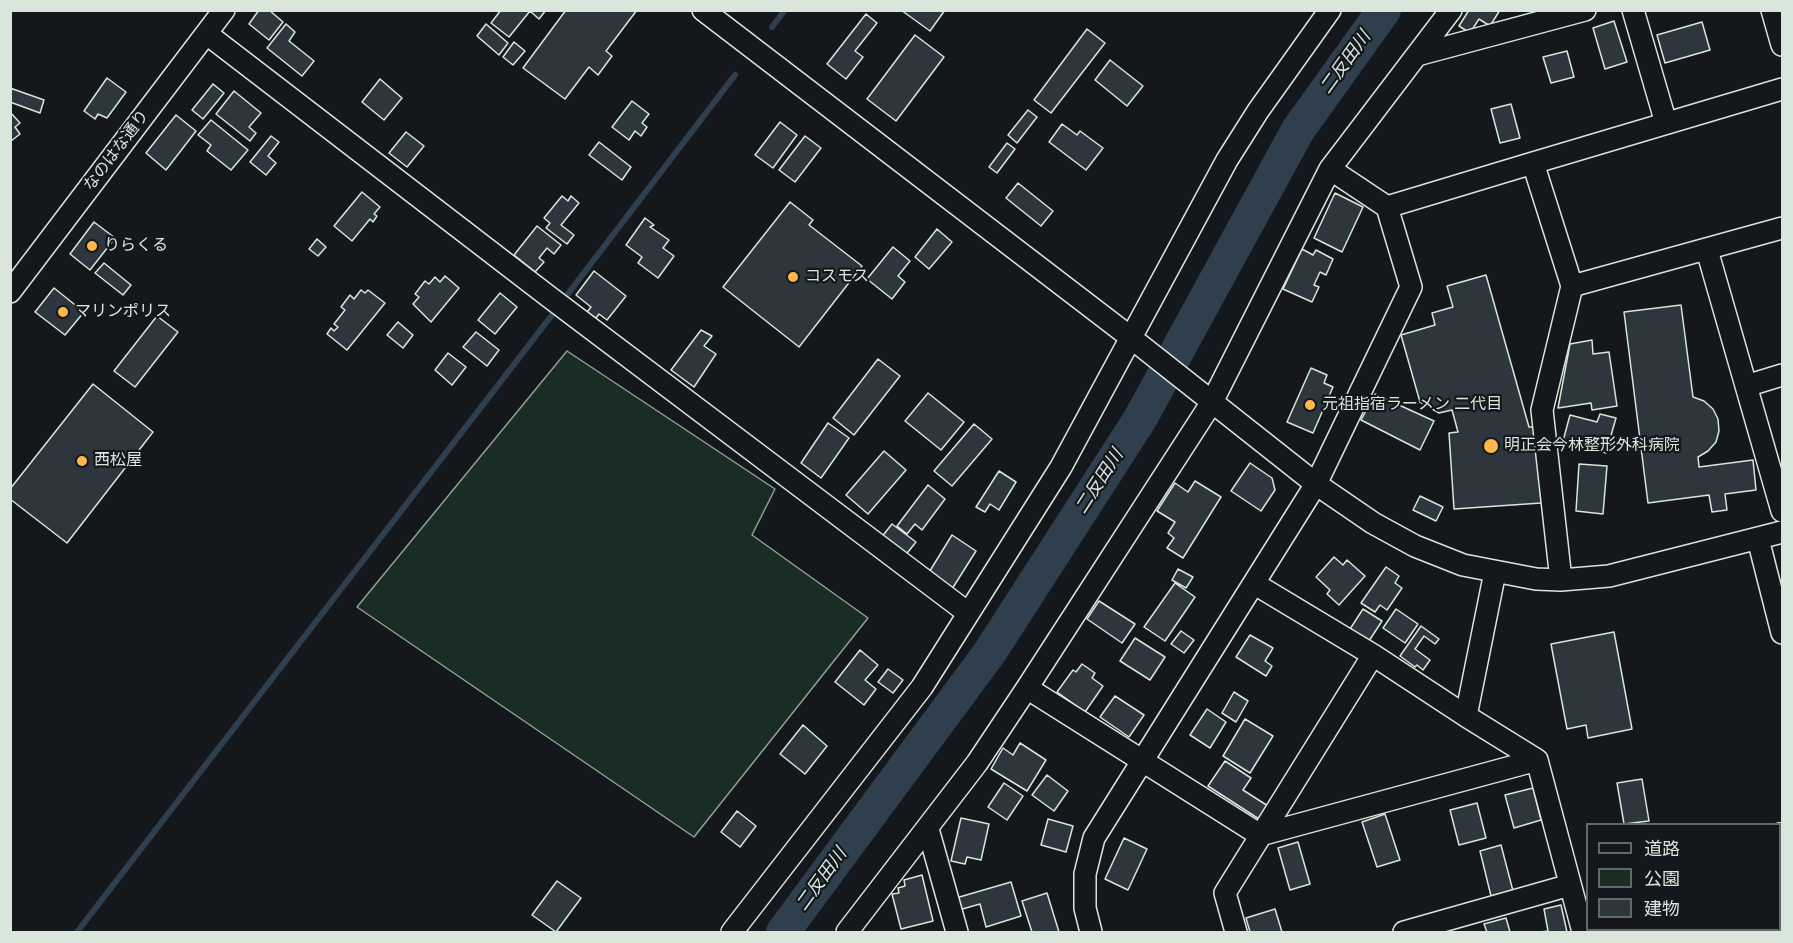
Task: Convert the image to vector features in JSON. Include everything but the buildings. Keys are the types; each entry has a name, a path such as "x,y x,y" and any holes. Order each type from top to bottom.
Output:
{"street":[{"name":"なのはな通り","path":"10,292 224,10"},
{"path":"703,10 1130,337 1316,484 1373,523 1415,546 1463,565 1536,579 1561,580 1609,576 1782,532"},
{"path":"732,933 921,687 1061,467 1227,160 1258,111 1330,10"},
{"path":"847,933 977,763 1027,688 1205,397 1330,169 1451,10"},
{"path":"1417,55 1585,10"},
{"path":"1633,10 1666,123"},
{"path":"1772,10 1782,45"},
{"path":"207,34 548,296 968,613"},
{"path":"1388,207 1782,89"},
{"path":"1533,163 1572,286 1542,411 1561,580"},
{"path":"1091,933 1085,908 1085,874 1094,838 1316,484 1411,287 1388,207 1330,169"},
{"path":"1572,286 1782,228"},
{"path":"1707,250 1782,511"},
{"path":"1746,386 1782,375"},
{"path":"1758,539 1782,628"},
{"path":"1466,716 1495,572"},
{"path":"1255,584 1373,655 1537,760 1583,933"},
{"path":"1236,933 1225,893 1373,655"},
{"path":"1027,688 1260,835 1537,760"},
{"path":"928,829 957,933"},
{"path":"1404,933 1570,885"}],"green space":[{"path":"567,351 775,489 752,535 868,618 694,837 357,607"}],"waterway":[{"path":"772,27 785,10"},
{"name":"二反田川","path":"783,932 990,652 1140,419 1298,130 1384,10"},
{"path":"564,299 735,75"},
{"path":"77,932 552,315"}],"place":[{"name":"りらくる","path":"92,246"},
{"name":"コスモス","path":"793,277"},
{"name":"マリンポリス","path":"63,312"},
{"name":"元祖指宿ラーメン 二代目","path":"1310,405"},
{"name":"明正会今林整形外科病院","path":"1491,446"},
{"name":"西松屋","path":"82,461"}]}
